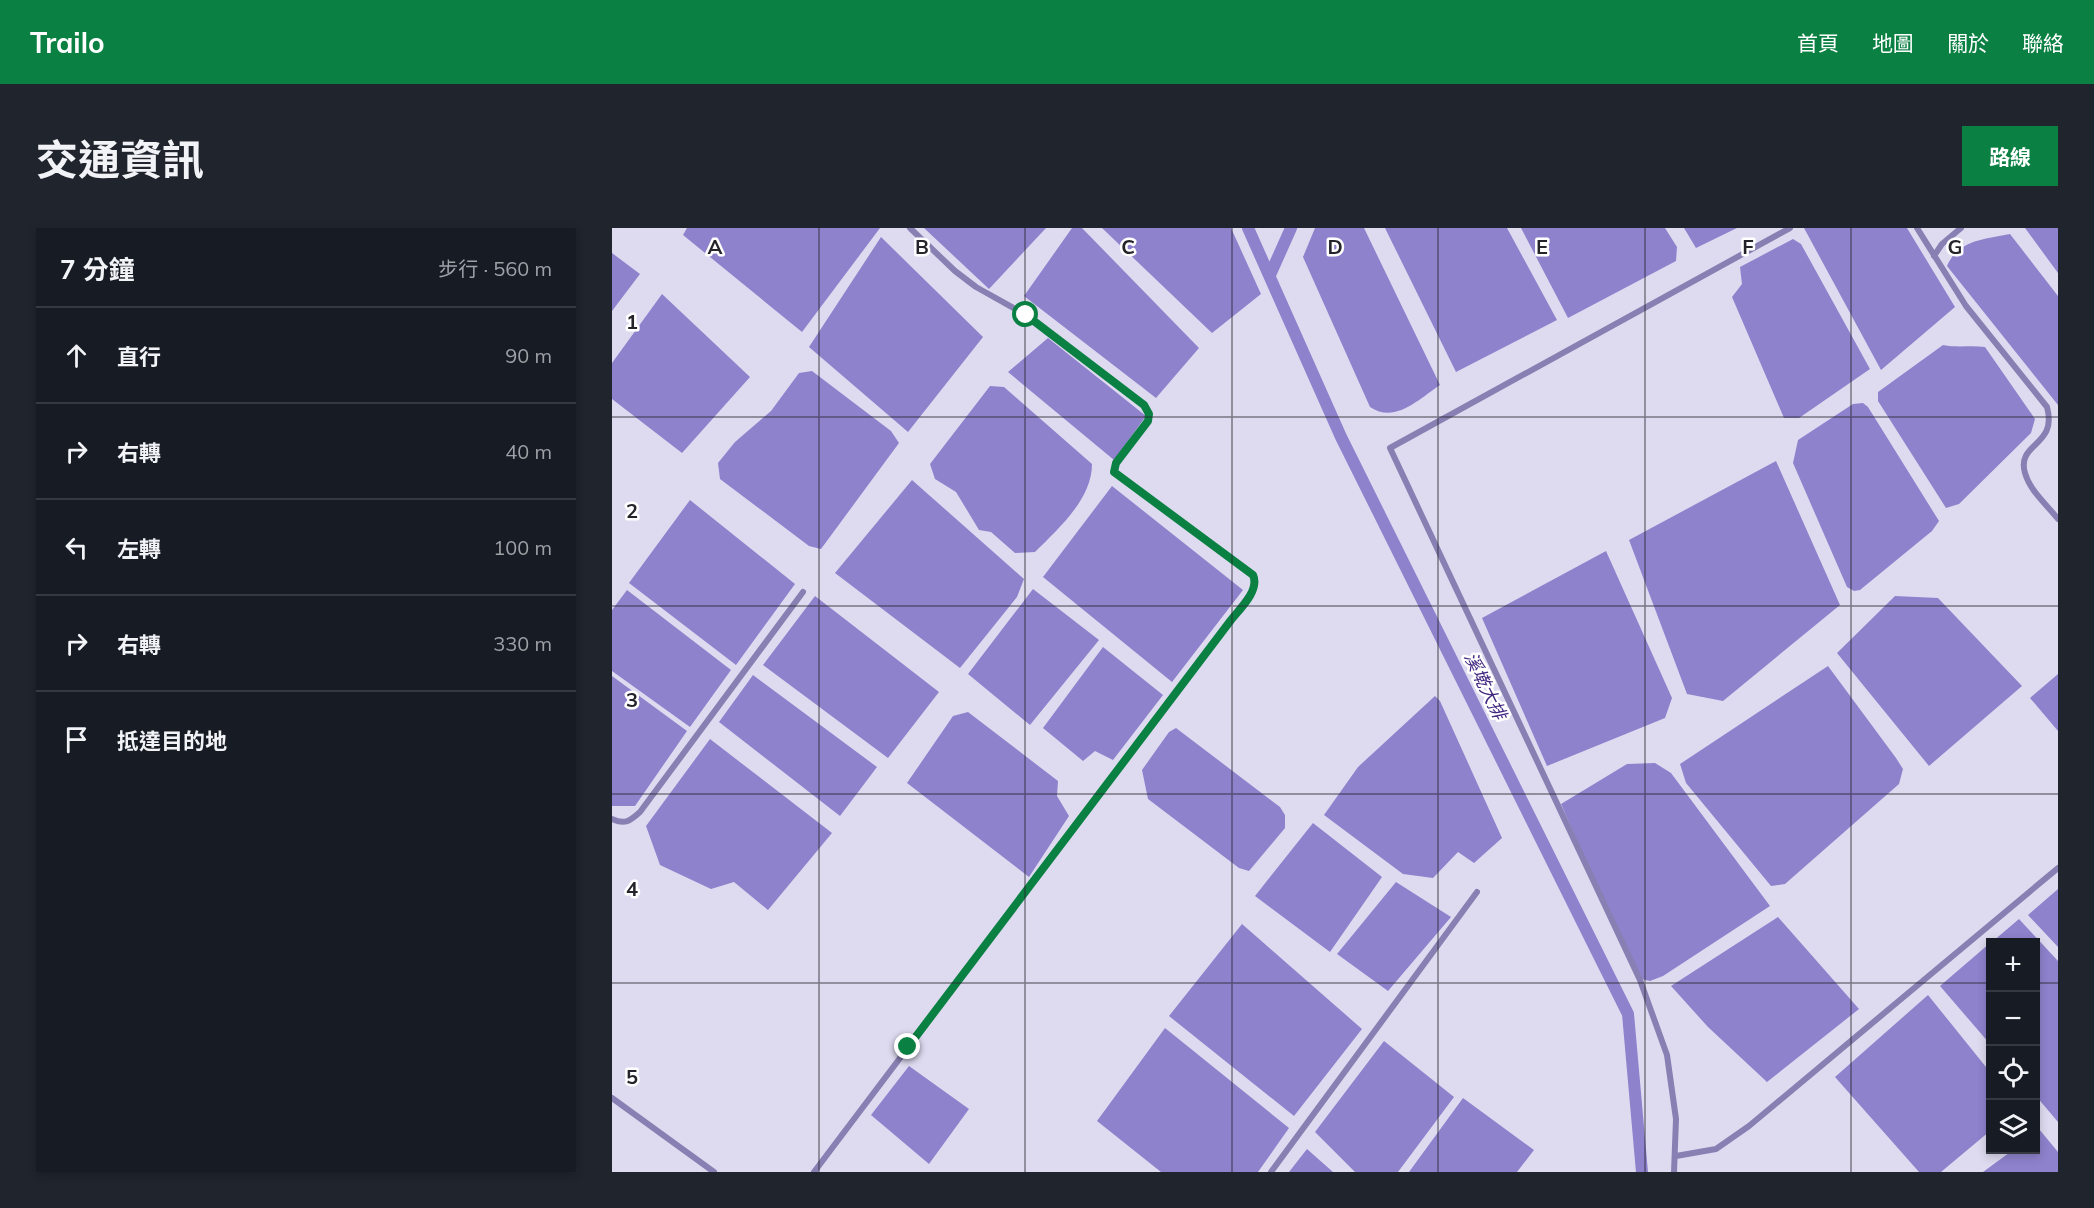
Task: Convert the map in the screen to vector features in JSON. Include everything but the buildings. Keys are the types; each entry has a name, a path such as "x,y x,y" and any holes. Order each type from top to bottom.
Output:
{"lane":[{"path":"814,1172 1231,620 1254,589 1255,580 1253,575 1114,472 1116,463 1148,421 1149,414 1144,405 1026,315 976,287 954,271 910,228"},
{"path":"1674,1172 1676,1119 1667,1055 1640,980 1390,448 1790,228"},
{"path":"1917,228 1966,306 2047,407 2051,421 2047,434 2026,455 2024,463 2031,487 2058,519"},
{"path":"1934,256 1942,243 1962,228"},
{"path":"612,819 620,823 629,822 640,812 803,592"},
{"path":"1676,1156 1716,1149 1749,1126 2058,868"},
{"path":"1271,1172 1477,892"},
{"path":"612,1098 714,1172"}],"shaded area":[{"path":"687,228 880,228 802,332 683,235"},
{"path":"924,228 1046,228 989,289"},
{"path":"1072,228 1082,228 1199,348 1156,398 1024,296"},
{"path":"1102,228 1231,228 1261,294 1212,333"},
{"path":"1315,228 1364,228 1440,385 1406,408 1389,413 1379,412 1370,407 1303,257"},
{"path":"1385,228 1507,228 1557,320 1456,372"},
{"path":"1521,228 1665,228 1677,247 1676,261 1568,318"},
{"path":"1684,228 1737,228 1696,248"},
{"path":"1804,228 1907,228 1955,307 1881,370"},
{"path":"2025,228 2058,228 2058,273"},
{"path":"2010,234 2058,296 2058,405 1947,266 1952,257 1965,246 1982,239"},
{"path":"881,237 983,337 908,432 809,347"},
{"path":"1793,239 1801,244 1870,369 1799,418 1784,418 1732,297 1742,284 1740,267"},
{"path":"612,253 640,274 612,311"},
{"path":"662,294 750,377 682,453 612,399 612,363"},
{"path":"1048,338 1146,416 1114,460 1008,372"},
{"path":"1943,345 1985,347 2035,419 2031,433 1959,504 1946,508 1878,401 1878,392"},
{"path":"812,371 891,431 899,443 821,549 809,546 720,479 718,463 735,442 771,411 799,373"},
{"path":"990,386 1004,387 1092,464 1091,477 1080,501 1064,523 1035,552 1015,553 991,532 979,530 956,492 935,479 930,464"},
{"path":"1863,403 1868,407 1939,521 1932,531 1860,590 1854,591 1847,587 1793,463 1798,440 1853,404"},
{"path":"1776,461 1840,605 1723,701 1687,694 1629,540"},
{"path":"912,480 1024,579 1017,597 960,668 835,573"},
{"path":"1112,486 1243,590 1172,682 1043,577"},
{"path":"690,500 795,584 736,665 629,583"},
{"path":"1606,551 1672,698 1665,718 1547,766 1482,618"},
{"path":"1033,589 1099,640 1030,725 968,674"},
{"path":"627,590 731,670 690,727 612,671 612,610"},
{"path":"815,596 939,692 888,758 763,665"},
{"path":"1895,596 1938,598 2022,686 1929,766 1837,653"},
{"path":"1103,647 1163,695 1113,760 1095,751 1083,761 1043,728"},
{"path":"1828,666 1903,769 1899,784 1785,884 1771,886 1686,783 1680,764"},
{"path":"2058,674 2058,731 2030,698"},
{"path":"753,675 877,767 840,816 719,722"},
{"path":"612,676 687,731 635,806 612,806"},
{"path":"1435,696 1440,701 1502,838 1474,863 1458,852 1433,878 1403,874 1324,815 1358,767"},
{"path":"968,712 1058,781 1057,796 1069,816 1029,877 907,783 953,716"},
{"path":"1176,728 1280,807 1285,815 1285,828 1249,871 1239,868 1148,799 1142,770 1169,732"},
{"path":"710,739 832,833 768,910 734,882 711,889 660,865 646,826"},
{"path":"1655,763 1671,773 1770,906 1663,976 1650,981 1637,978 1561,804 1627,764"},
{"path":"1313,823 1382,877 1330,952 1255,896"},
{"path":"1396,882 1451,917 1388,991 1337,954"},
{"path":"2058,889 2058,947 2028,915"},
{"path":"1778,917 1859,1009 1767,1082 1708,1027 1671,986"},
{"path":"2019,919 2037,938 1997,938"},
{"path":"1242,924 1362,1029 1294,1116 1169,1016"},
{"path":"2040,942 2058,961 2058,1122 2040,1101"},
{"path":"1986,946 1986,1039 1940,986"},
{"path":"1928,995 1986,1067 1986,1134 1941,1172 1919,1172 1835,1077"},
{"path":"1165,1028 1289,1128 1258,1172 1161,1172 1097,1121"},
{"path":"1384,1041 1454,1097 1398,1172 1355,1172 1315,1132"},
{"path":"909,1066 969,1109 929,1164 871,1115"},
{"path":"1463,1098 1534,1150 1517,1172 1409,1172"},
{"path":"2040,1130 2058,1152 2058,1172 1983,1172 2008,1154 2040,1154"},
{"path":"1307,1149 1333,1172 1289,1172"}],"waterway":[{"name":"溪墘大排","path":"1248,228 1341,437 1628,1014 1642,1172"},
{"path":"1270,275 1291,228"}],"route":[{"path":"908,1047 1254,589 1253,575 1114,472 1116,463 1148,421 1149,414 1144,405 1026,315"}]}
